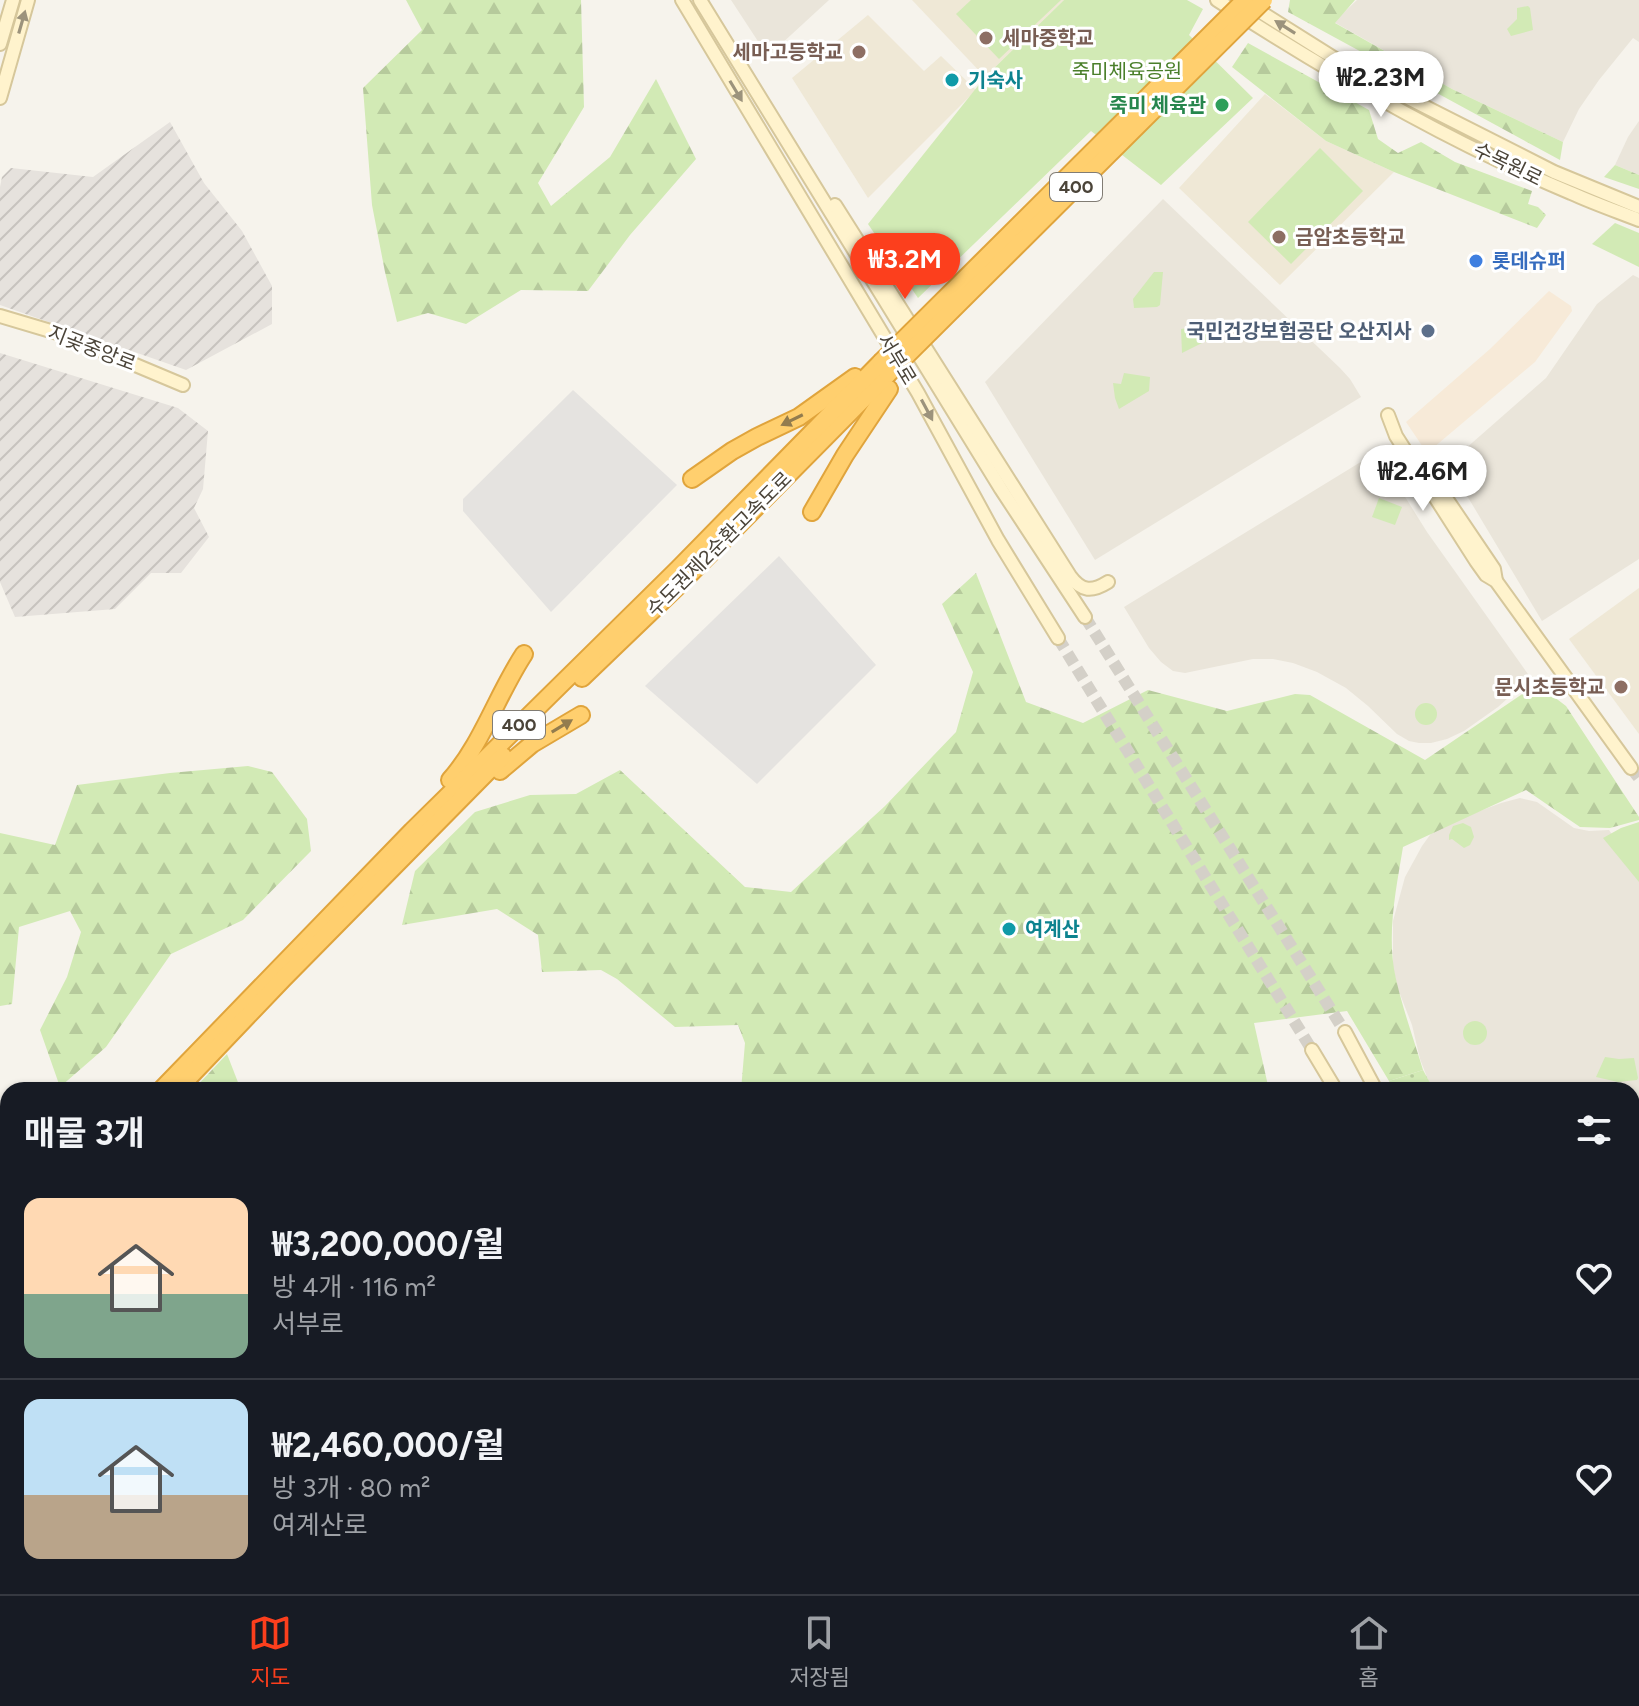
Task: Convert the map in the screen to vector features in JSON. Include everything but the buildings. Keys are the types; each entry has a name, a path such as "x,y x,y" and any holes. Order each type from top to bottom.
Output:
{"highway":[{"name":"수도권제2순환고속도로","path":"184,1082 422,820 678,569 886,375 1243,0"},
{"name":"400","path":"886,375 1264,0"},
{"path":"692,479 732,451 799,417 849,381 886,375"},
{"path":"812,512 886,375"},
{"path":"349,903 462,767 524,654"},
{"path":"349,903 381,887 510,761 581,715"},
{"name":"수도권제2순환고속도로","path":"169,1082 349,903"}],"main road":[{"path":"0,44 13,0"},
{"path":"0,98 28,0"},
{"name":"서부로","path":"682,0 918,393 998,540 1058,638"},
{"name":"서부로","path":"700,0 1008,500 1085,617"},
{"name":"수목원로","path":"1217,0 1337,75 1422,121 1549,184 1639,220"},
{"name":"수목원로","path":"1243,0 1345,65 1408,98 1554,172 1639,207"},
{"path":"765,106 802,153 1070,576 1084,589 1091,590 1108,582"},
{"name":"지곶중앙로","path":"0,316 64,335 183,385"},
{"path":"1496,581 1494,569 1403,432 1388,415 1396,436 1469,551 1486,575 1496,581 1631,768"},
{"path":"1345,1032 1372,1082"},
{"path":"1312,1050 1331,1082"},
{"path":"1360,1059 1381,1082"},
{"path":"1323,1068 1326,1082"}],"shaded area":[{"path":"731,0 829,0 767,55"},
{"name":"세마중학교","path":"912,0 1064,0 985,77"},
{"path":"1357,0 1639,0 1639,42 1633,38 1599,80 1579,109 1563,142 1452,89 1334,22"},
{"path":"868,15 924,71 941,56 976,90 868,198 792,78"},
{"name":"금암초등학교","path":"1265,94 1326,141 1394,172 1280,285 1179,188"},
{"path":"1639,121 1639,175 1615,165"},
{"path":"170,122 204,183 242,231 272,286 272,324 186,370 0,305 2,177 11,168 93,177"},
{"path":"1163,199 1340,368 1361,397 1095,560 985,382"},
{"path":"1633,275 1639,278 1639,559 1542,621 1448,464 1546,378 1597,304"},
{"path":"1549,291 1571,306 1572,311 1535,362 1427,453 1406,422 1490,349"},
{"path":"0,353 178,408 208,431 203,489 194,508 209,537 181,573 151,573 115,609 15,617 0,582"},
{"path":"573,390 677,485 551,612 463,511 463,499"},
{"path":"1377,452 1427,532 1530,677 1518,689 1464,731 1447,739 1419,743 1397,734 1346,688 1293,663 1253,659 1185,673 1173,671 1161,662 1124,607"},
{"path":"779,556 876,665 757,784 645,686"},
{"name":"문시초등학교","path":"1639,588 1639,734 1569,639"},
{"path":"1520,798 1537,802 1574,828 1609,830 1639,874 1639,1082 1429,1082 1393,967 1393,921 1405,877 1435,828"}],"green space":[{"path":"406,0 581,0 584,107 538,183 551,206 610,157 656,79 696,159 630,235 588,291 521,290 466,324 428,313 397,322 372,205 363,88 422,30"},
{"path":"971,0 1061,0 999,59 956,14"},
{"name":"죽미체육공원","path":"1064,0 1187,0 1203,9 1189,35 1253,98 1161,185 1091,131 918,298 868,224 985,77"},
{"path":"1290,0 1355,0 1335,23 1452,89 1563,142 1560,160 1288,12"},
{"path":"1528,6 1533,30 1511,36 1507,29 1517,19 1517,8"},
{"path":"1248,43 1369,110 1378,139 1398,153 1421,142 1455,162 1532,191 1528,204 1538,207 1546,215 1537,228 1394,172 1326,141 1232,67"},
{"path":"1320,148 1363,191 1291,264 1248,222"},
{"path":"1615,165 1639,175 1639,189 1604,177"},
{"path":"1615,223 1639,233 1639,267 1592,244"},
{"path":"1154,272 1163,272 1160,305 1134,308 1133,299"},
{"path":"1194,327 1220,334 1182,353 1181,329"},
{"path":"1124,373 1150,377 1149,391 1119,409 1113,383 1121,384"},
{"path":"1379,498 1402,507 1395,525 1372,517"},
{"path":"976,573 1026,702 1083,723 1148,690 1227,711 1295,694 1310,695 1425,760 1537,684 1566,706 1639,820 1610,828 1580,827 1526,790 1403,847 1393,913 1393,963 1423,1070 1389,1081 1347,1011 1254,1023 1267,1082 742,1082 745,1043 738,1025 675,1027 617,979 601,970 542,972 538,935 497,909 402,925 415,871 475,812 530,795 576,794 620,770 745,887 791,892 885,806 956,732 973,672 942,604"},
{"path":"1422,703 1430,703 1437,714 1430,725 1422,725 1415,718 1415,710"},
{"path":"248,766 272,772 307,819 311,851 243,920 171,954 106,1047 66,1082 58,1082 40,1030 67,977 81,932 70,911 19,927 12,1004 0,1006 0,833 55,845 77,785"},
{"path":"1639,822 1639,882 1603,838"},
{"path":"1463,823 1471,827 1474,837 1470,845 1464,848 1449,840 1453,826"},
{"path":"1475,1021 1486,1028 1487,1033 1480,1044 1475,1045 1464,1038 1463,1033 1470,1022"},
{"path":"227,1054 238,1082 201,1082"},
{"path":"1605,1057 1634,1058 1637,1080 1618,1082 1596,1077"},
{"path":"1423,1070 1430,1082 1390,1082"}],"tunnel":[{"path":"1085,617 1345,1032"},
{"path":"1058,638 1312,1050"},
{"path":"1631,768 1639,778"}],"place":[{"name":"세마중학교","path":"986,38"},
{"name":"세마고등학교","path":"859,52"},
{"name":"기숙사","path":"952,80"},
{"name":"죽미 체육관","path":"1222,105"},
{"name":"금암초등학교","path":"1279,237"},
{"name":"롯데슈퍼","path":"1476,261"},
{"name":"국민건강보험공단 오산지사","path":"1428,331"},
{"name":"문시초등학교","path":"1621,687"},
{"name":"여계산","path":"1009,929"}]}
